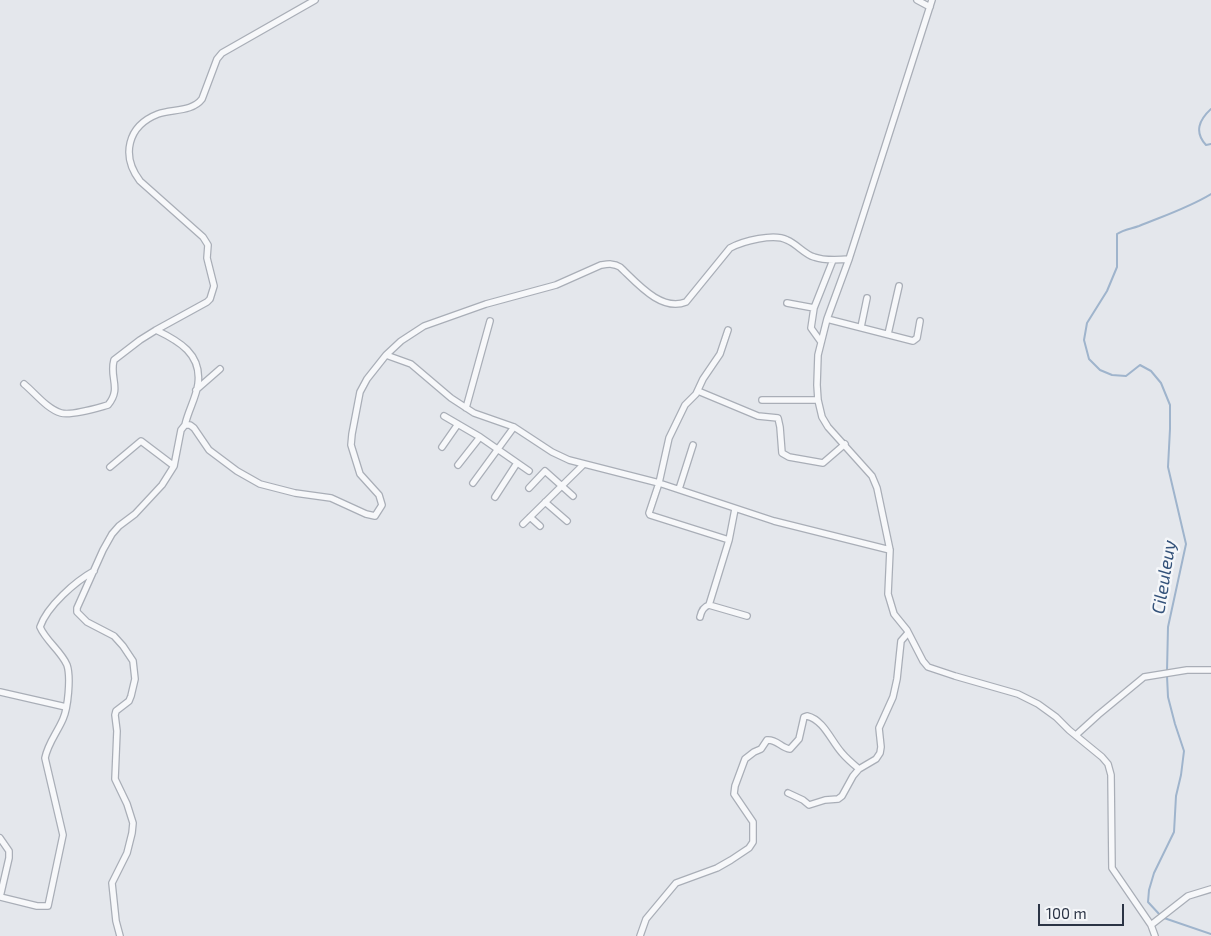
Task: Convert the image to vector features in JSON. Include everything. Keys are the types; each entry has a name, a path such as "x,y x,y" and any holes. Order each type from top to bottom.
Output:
{"street":[{"path":"24,384 46,404 62,413 88,411 108,405 115,392 112,370 114,360 140,340 210,299 214,286 207,258 208,245 206,239 140,181 129,155 129,142 142,125 156,115 198,104 202,99 217,59 222,53 315,0"},
{"path":"917,0 930,7"},
{"path":"932,0 849,259 827,319 821,342 817,374 818,400 822,417 828,428 872,476 877,488 890,550 888,594 894,614 908,633 924,662 928,666 955,676 1018,694 1038,704 1056,717 1108,764 1111,774 1112,868 1151,924 1155,936"},
{"path":"185,425 190,425 194,428 209,450 238,472 260,484 296,493 331,498 374,516 382,505 379,495 360,474 351,445 360,392 367,379 386,355 400,341 424,326 486,304 556,285 601,265 617,265 643,289 667,303 676,305 686,302 730,248 739,243 768,238 786,239 812,257 833,260 849,259"},
{"path":"821,342 811,328 814,308 833,260"},
{"path":"888,334 899,286"},
{"path":"861,327 867,298"},
{"path":"787,303 814,308"},
{"path":"827,319 915,341 920,320"},
{"path":"466,408 490,321"},
{"path":"120,936 115,914 112,883 127,853 133,823 127,804 115,779 117,731 115,715 129,701 135,679 133,661 114,636 87,622 77,612 78,604 112,534 118,526 135,514 162,486 174,466 181,430 185,425 196,390 198,374 190,351 174,338 156,330"},
{"path":"728,330 720,354 703,379 698,391 685,405 669,438 659,483 649,510 650,515 729,540"},
{"path":"386,355 411,364 451,398 466,408 514,427 552,452 569,460 659,483 774,521 890,550"},
{"path":"196,390 220,369"},
{"path":"698,391 758,416 778,418 782,453 789,457 823,462 844,444"},
{"path":"762,400 818,400"},
{"path":"444,416 480,437 530,471"},
{"path":"442,447 458,424"},
{"path":"473,482 514,427"},
{"path":"458,465 480,437"},
{"path":"110,467 141,441 174,466"},
{"path":"679,489 693,445"},
{"path":"495,497 517,463"},
{"path":"523,524 584,464"},
{"path":"528,488 545,471 573,496"},
{"path":"546,502 568,521"},
{"path":"700,617 702,610 709,605 729,540 735,509"},
{"path":"530,517 540,526"},
{"path":"0,838 9,851 9,858 0,897 37,906 48,906 63,835 45,758 53,735 64,718 69,675 67,666 40,626 43,619 68,590 94,571"},
{"path":"709,605 747,616"},
{"path":"788,793 804,800 809,805 824,800 836,800 842,796 859,769 872,762 880,753 879,728 893,697 902,641 908,633"},
{"path":"1076,735 1148,675 1211,670"},
{"path":"0,692 66,707"},
{"path":"640,936 646,919 676,883 724,864 749,848 754,842 753,822 734,794 735,786 745,759 762,749 767,740 775,741 790,749 799,739 804,717 812,717 823,727 842,754 859,769"},
{"path":"1151,924 1162,918 1170,908 1188,896 1211,888"}],"waterway":[{"name":"Cileuleuy","path":"1211,109 1203,117 1199,131 1206,145 1211,144"},
{"name":"Cileuleuy","path":"1167,671 1168,627 1186,544 1168,467 1170,405 1161,383 1151,371 1140,365 1126,376 1112,375 1100,370 1089,359 1084,340 1087,323 1107,291 1117,267 1117,234 1175,212 1211,194"},
{"name":"Cileuleuy","path":"1160,915 1148,902 1149,890 1154,873 1174,832 1176,796 1184,751 1168,697 1167,676"},
{"name":"Cileuleuy","path":"1164,918 1211,934"}]}
